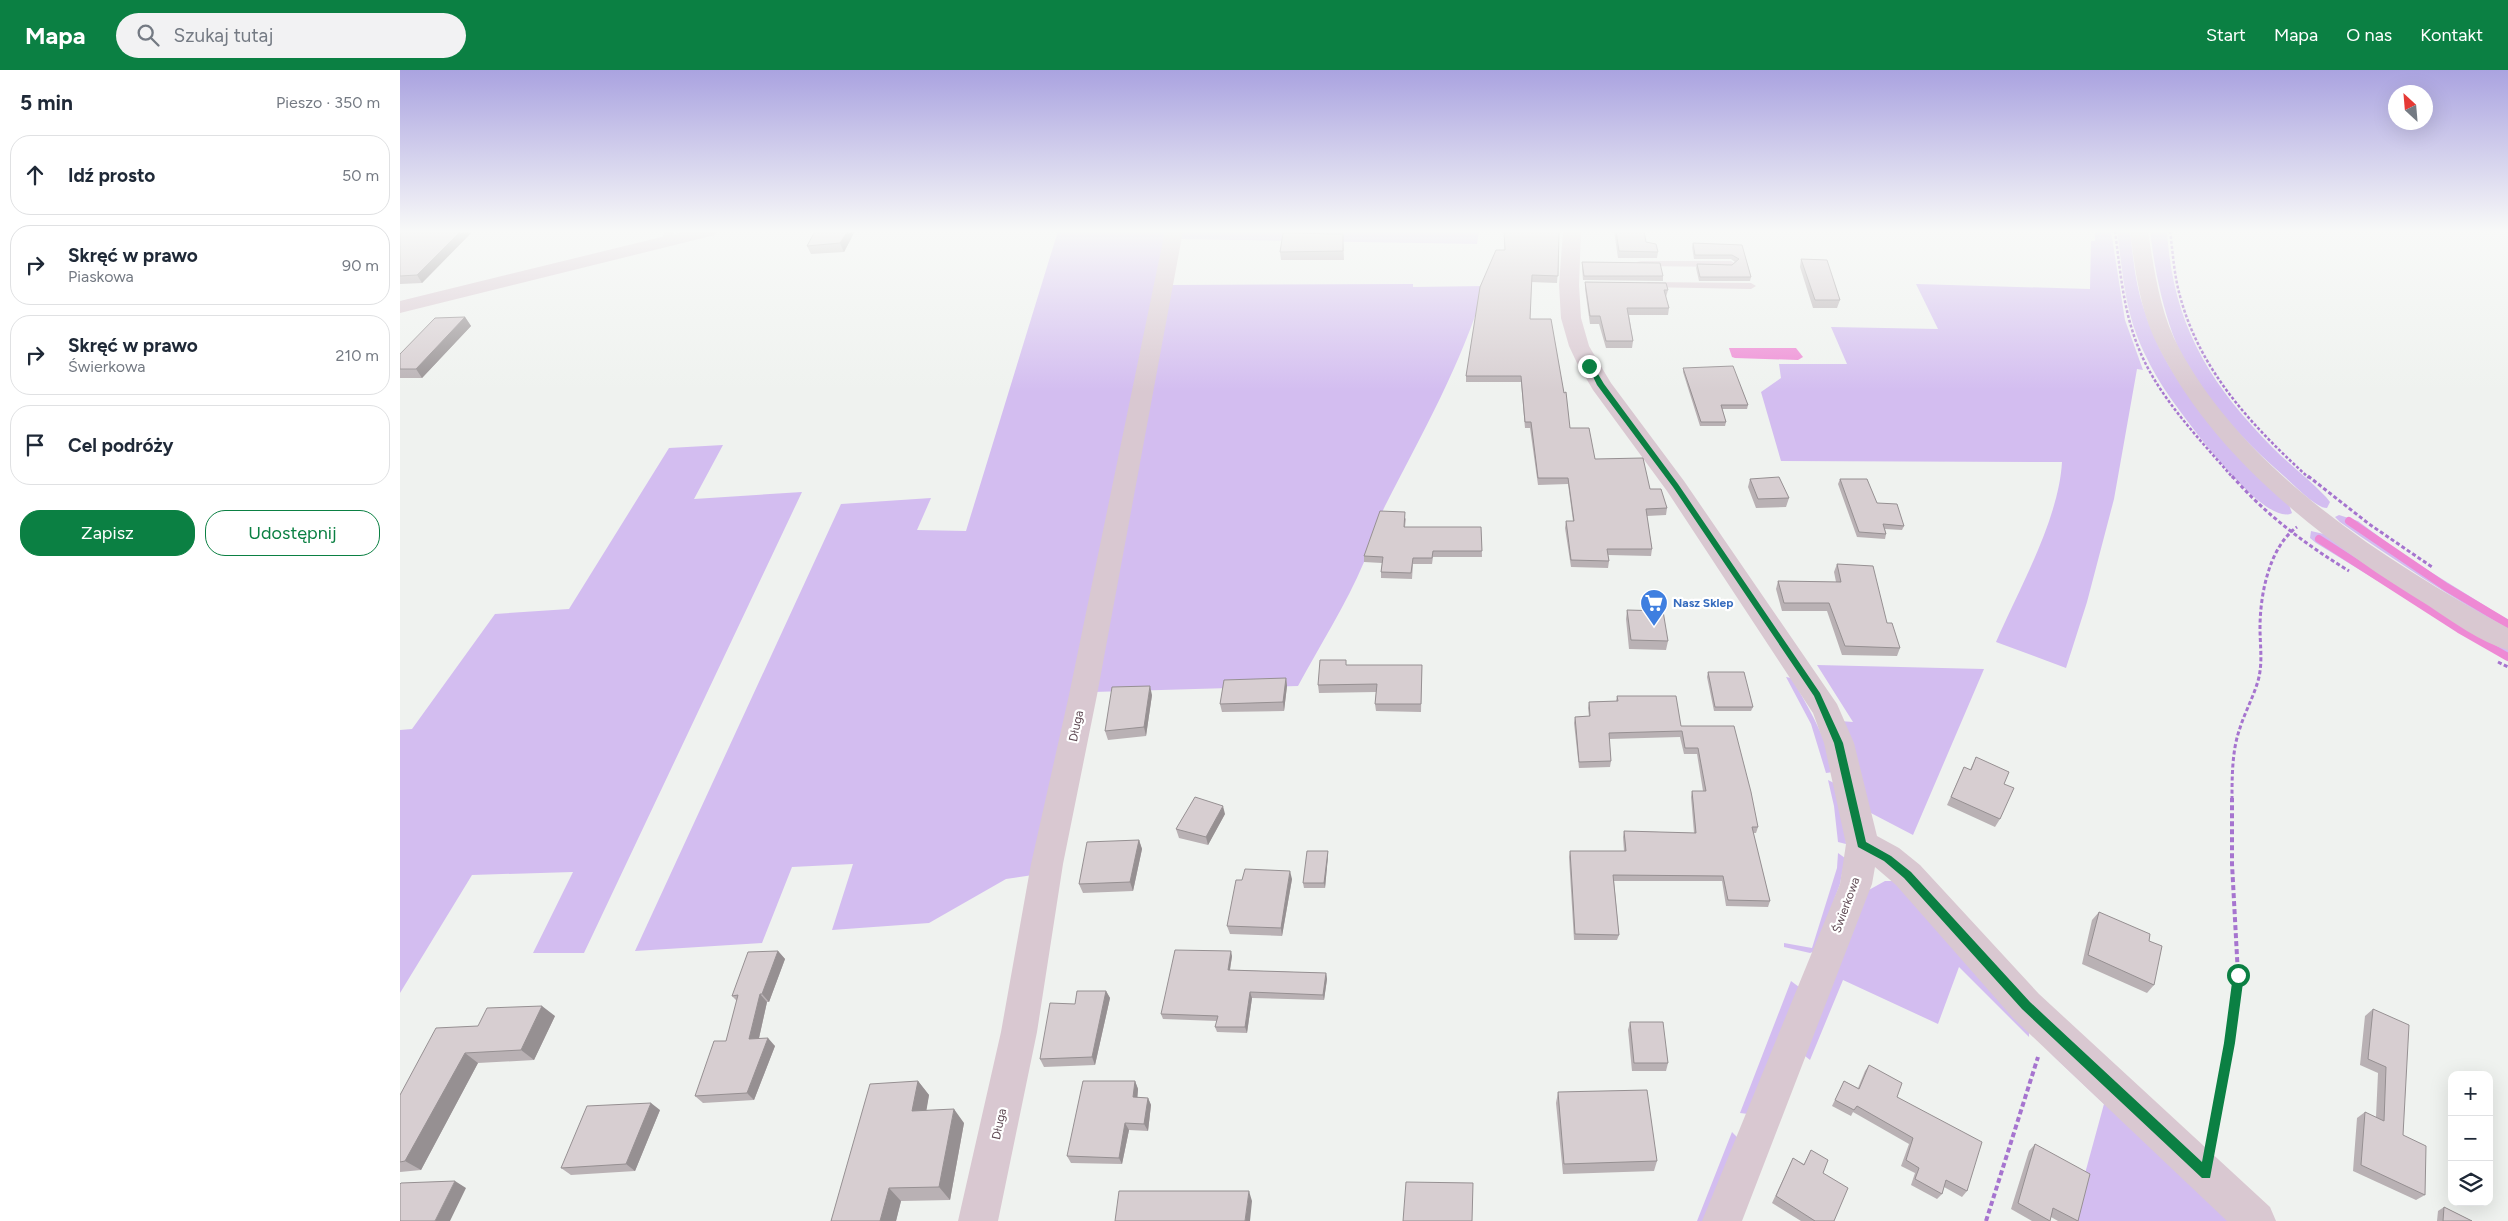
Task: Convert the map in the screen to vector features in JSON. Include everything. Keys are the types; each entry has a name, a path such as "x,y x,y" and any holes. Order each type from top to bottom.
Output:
{"street":[{"path":"400,307 485,285"},
{"name":"Długa","path":"978,1221 1018,1032 1047,864 1085,685 1163,285"},
{"name":"Świerkowa","path":"1573,285 1571,318 1580,346 1601,385 1676,486 1827,712 1839,743 1862,844 1856,884 1722,1221"},
{"path":"2149,285 2152,304 2169,348 2185,377 2209,411 2243,449 2318,516 2414,583 2508,640"},
{"path":"1862,844 1888,858 1908,875 2026,1006 2256,1221"}],"lane":[{"path":"1636,285 1751,286"}],"path":[{"path":"2177,285 2182,305 2207,364 2243,412 2289,461 2348,507 2440,572"},
{"path":"2206,1174 2229,1043 2238,975 2232,864 2232,781 2238,733 2258,681 2262,652 2260,628 2264,593 2274,556 2290,532 2304,522 2348,507"},
{"path":"1986,1221 2048,1026"}],"shaded area":[{"path":"1042,285 1159,285 1033,875 1006,879 929,923 832,930 853,864 792,867 762,943 635,951 841,504 931,498 917,530 966,531"},
{"path":"1170,285 1485,286 1465,343 1427,425 1385,506 1357,578 1298,686 1093,692"},
{"path":"1916,285 2090,289 2090,285 2119,285 2125,320 2143,370 2137,369 2114,499 2087,602 2066,668 1996,642 2046,530 2054,507 2062,462 1781,461 1761,392 1781,378 1779,364 1847,364 1831,327 1938,329"},
{"path":"2124,285 2137,285 2154,336 2167,363 2184,389 2223,436 2288,502 2292,513 2279,513 2262,504 2243,487 2204,443 2161,384 2143,350 2129,310"},
{"path":"2158,285 2175,285 2186,323 2212,375 2250,424 2279,454 2326,497 2330,502 2327,508 2322,507 2305,496 2252,446 2220,412 2193,375 2182,356"},
{"path":"1729,348 1796,348 1803,357 1798,360 1735,358 1732,357"},
{"path":"723,445 694,499 802,492 584,953 533,953 573,872 472,875 400,993 400,730 412,729 495,614 569,609 669,448"},
{"path":"2339,515 2358,521 2405,556 2508,620 2508,630 2381,551 2340,522 2335,517"},
{"path":"2311,531 2328,535 2508,649 2508,661 2316,543 2310,538"},
{"path":"1817,665 1984,669 1913,835 1867,811 1840,721 1853,722"},
{"path":"1786,677 1791,678 1823,737 1828,749 1833,772 1826,773 1811,724"},
{"path":"1828,780 1834,783 1845,826 1846,844 1838,842 1834,806"},
{"path":"1838,853 1845,858 1840,884 1815,951 1810,953 1784,947 1784,943 1812,948 1837,868"},
{"path":"1885,881 1896,881 2029,1030 2029,1037 1959,967 1938,1024 1843,980 1810,1060 1805,1056 1867,891"},
{"path":"1791,981 1799,987 1748,1114 1740,1113"},
{"path":"2049,1052 2243,1221 2072,1221 2104,1104"},
{"path":"1732,1132 1739,1139 1707,1221 1697,1221"}],"building":[{"path":"1481,285 1532,285 1530,319 1551,319 1564,393 1566,392 1570,428 1589,428 1595,459 1643,458 1650,489 1661,489 1667,508 1646,509 1652,549 1607,549 1609,561 1571,560 1566,521 1574,521 1568,478 1538,478 1531,422 1525,422 1521,376 1466,376"},
{"path":"1585,285 1666,285 1668,290 1664,290 1669,308 1627,308 1633,341 1606,341 1600,316 1590,316"},
{"path":"1810,285 1835,285 1840,300 1815,300"},
{"path":"465,317 416,369 400,369 400,354 435,318"},
{"path":"1733,366 1748,405 1721,405 1726,422 1701,422 1683,368"},
{"path":"1779,477 1789,498 1758,499 1750,479"},
{"path":"1840,479 1867,479 1877,503 1897,504 1904,526 1883,524 1886,534 1859,532"},
{"path":"1380,511 1405,512 1404,527 1481,527 1482,551 1433,551 1432,558 1413,558 1411,573 1381,572 1383,557 1364,556"},
{"path":"1837,564 1873,566 1887,623 1892,623 1900,648 1845,646 1829,603 1784,603 1778,581 1841,582"},
{"path":"1627,610 1663,611 1668,641 1631,640"},
{"path":"1320,660 1346,660 1346,665 1422,665 1421,704 1375,704 1377,684 1318,685"},
{"path":"1708,672 1744,672 1753,707 1715,707"},
{"path":"1286,678 1283,702 1220,704 1224,680"},
{"path":"1150,686 1144,727 1105,731 1112,687"},
{"path":"1617,696 1676,696 1681,726 1734,726 1751,792 1758,827 1752,827 1770,901 1728,900 1723,876 1613,875 1619,935 1575,934 1570,851 1626,851 1624,831 1696,833 1692,791 1706,791 1698,748 1685,748 1682,731 1609,733 1611,761 1579,762 1575,717 1590,716 1589,702 1618,701"},
{"path":"1976,757 2009,772 2004,784 2014,788 2000,819 1951,797 1964,767 1971,770"},
{"path":"1195,797 1223,806 1206,837 1176,829"},
{"path":"1139,840 1130,882 1079,884 1087,842"},
{"path":"1307,851 1328,851 1324,883 1303,883"},
{"path":"1245,869 1290,871 1281,928 1227,926 1236,880 1242,880"},
{"path":"2099,912 2150,934 2149,941 2162,946 2154,985 2088,955"},
{"path":"1175,950 1231,951 1228,970 1326,973 1323,995 1250,992 1245,1027 1215,1027 1218,1016 1161,1014"},
{"path":"778,951 762,994 760,994 749,1039 768,1038 747,1093 695,1096 714,1041 726,1041 738,995 732,996 748,952"},
{"path":"1077,991 1106,991 1092,1057 1040,1059 1050,1003 1075,1004"},
{"path":"542,1006 521,1050 465,1053 405,1161 400,1162 400,1095 436,1028 478,1026 487,1008"},
{"path":"2373,1009 2409,1025 2403,1135 2426,1146 2425,1195 2361,1165 2365,1112 2384,1121 2386,1067 2368,1059"},
{"path":"1630,1022 1663,1022 1668,1063 1634,1063"},
{"path":"1869,1065 1902,1083 1897,1097 1982,1142 1967,1191 1946,1180 1942,1194 1915,1179 1919,1168 1906,1160 1913,1138 1857,1106 1854,1110 1835,1100 1844,1081 1859,1089"},
{"path":"918,1081 912,1111 954,1109 939,1187 889,1188 880,1221 831,1221 870,1084"},
{"path":"1083,1081 1135,1081 1133,1097 1148,1098 1144,1124 1125,1123 1119,1158 1067,1156"},
{"path":"1647,1090 1657,1161 1564,1164 1558,1092"},
{"path":"651,1103 626,1164 561,1168 587,1106"},
{"path":"2035,1144 2090,1174 2078,1221 2053,1208 2050,1221 2018,1203"},
{"path":"1811,1150 1828,1160 1823,1173 1848,1188 1834,1221 1815,1221 1776,1196 1793,1158 1804,1165"},
{"path":"455,1181 435,1221 400,1221 401,1183"},
{"path":"1406,1182 1473,1183 1472,1221 1403,1221"},
{"path":"1119,1191 1249,1191 1245,1221 1115,1221"},
{"path":"2444,1207 2472,1221 2443,1221"}],"waterway":[{"path":"2349,521 2446,587 2508,624"},
{"path":"2319,539 2459,629 2508,657"}],"place":[{"name":"Nasz Sklep","path":"1654,627"}],"route":[{"path":"1589,366 1676,486 1818,695 1839,743 1862,844 1888,858 1908,875 2026,1006 2206,1174 2229,1043 2238,975"}]}
